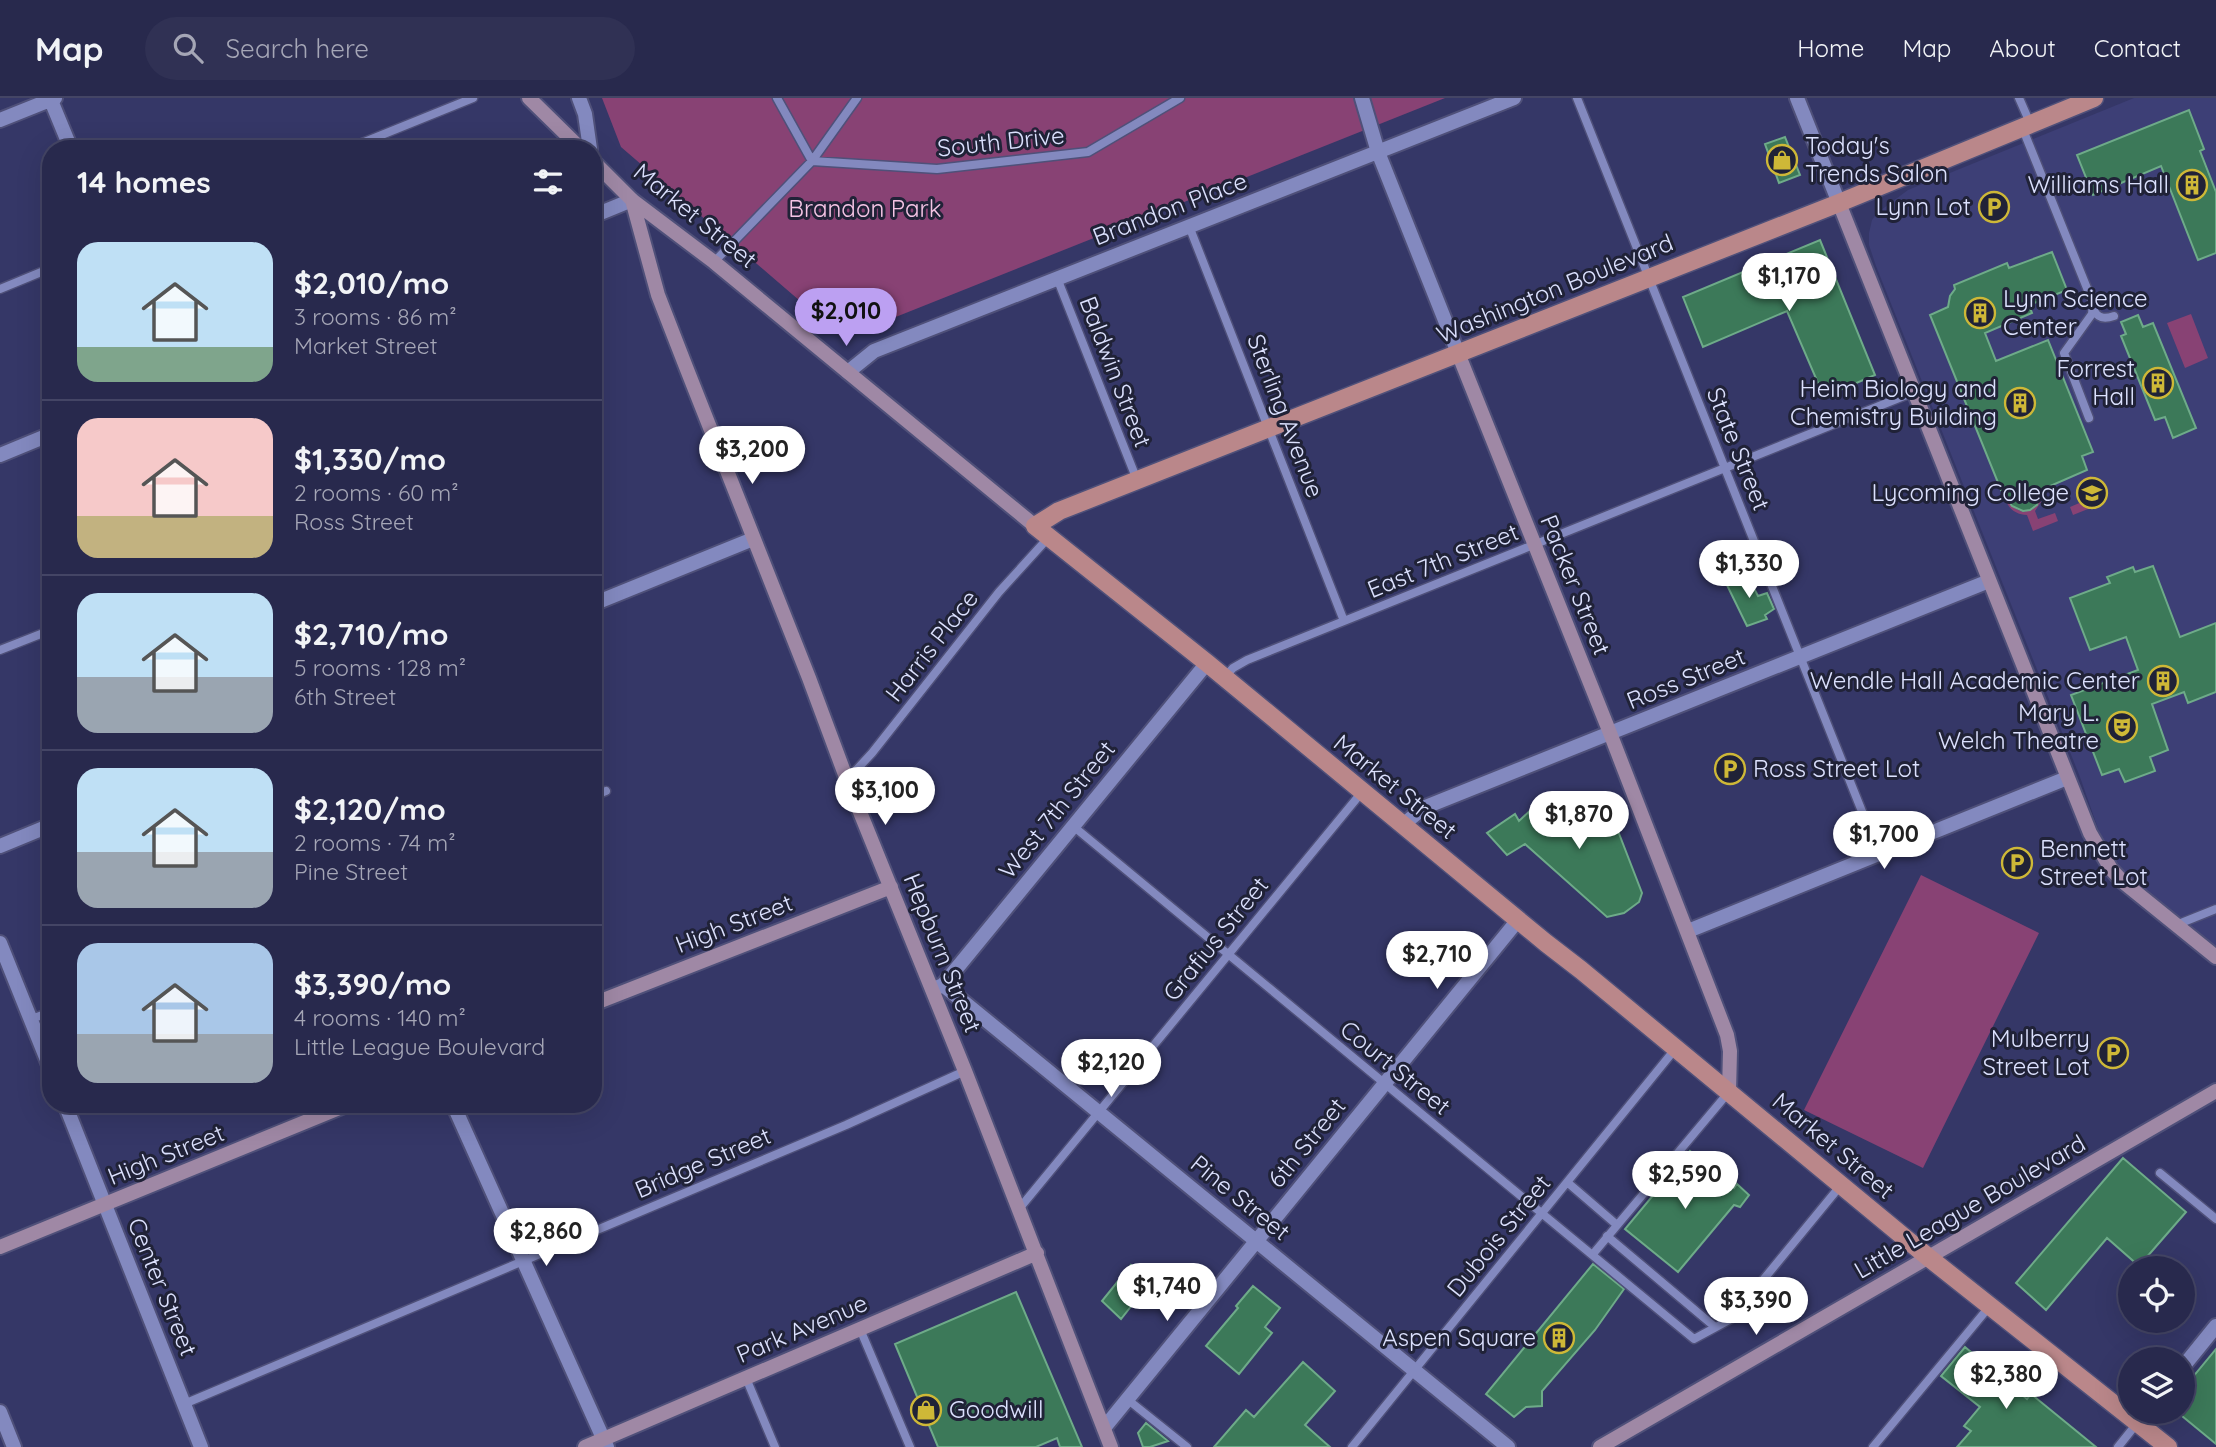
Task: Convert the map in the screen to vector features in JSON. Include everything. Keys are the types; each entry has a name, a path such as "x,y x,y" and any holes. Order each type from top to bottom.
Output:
{"main road":[{"name":"Washington Boulevard","path":"1042,531 1059,511 1839,203 2094,98"},
{"name":"Market Street","path":"1042,531 1207,663 1928,1256 2118,1399"},
{"name":"Market Street","path":"2148,1424 2168,1447"}],"street":[{"path":"528,98 572,140"},
{"path":"579,98 585,114 589,140"},
{"name":"Packer Street","path":"1362,98 1378,152 1610,733 1727,1035 1730,1051 1729,1092"},
{"name":"Brandon Place","path":"848,372 874,351 1514,98"},
{"path":"1797,98 2090,833 2110,869 2122,881 2216,957"},
{"path":"0,120 52,99 68,140"},
{"name":"Market Street","path":"602,170 632,200 715,262 1042,531"},
{"path":"602,212 632,200"},
{"name":"Hepburn Street","path":"632,200 658,295 847,780 891,887 938,987 965,1071 1111,1447"},
{"path":"0,455 42,438"},
{"path":"602,600 753,539"},
{"name":"Ross Street","path":"1402,825 1423,808 1989,581"},
{"name":"West 7th Street","path":"938,987 1207,663"},
{"path":"1688,931 2067,778"},
{"path":"0,846 42,829"},
{"name":"High Street","path":"602,1000 891,887"},
{"name":"6th Street","path":"1104,1428 1518,920"},
{"path":"0,943 42,1048"},
{"name":"Pine Street","path":"938,987 1098,1112 1508,1447"},
{"name":"Little League Boulevard","path":"1600,1447 2216,1091"},
{"name":"Center Street","path":"69,1113 201,1447"},
{"name":"High Street","path":"0,1247 327,1113"},
{"path":"457,1113 605,1443"},
{"name":"Park Avenue","path":"584,1447 605,1443 746,1378 1037,1253"},
{"path":"2195,1352 2216,1326"},
{"path":"0,1412 14,1447"}],"lane":[{"path":"369,140 473,98"},
{"path":"777,98 811,161"},
{"path":"715,262 811,161 857,98"},
{"name":"South Drive","path":"811,161 937,169 1088,152 1180,98"},
{"name":"State Street","path":"1577,98 1879,854"},
{"path":"2019,98 2026,125 2094,310 2097,316 2102,318 2114,316"},
{"name":"Sterling Avenue","path":"1189,226 1344,621"},
{"path":"0,289 42,272"},
{"name":"Baldwin Street","path":"1057,277 1137,480"},
{"path":"2089,418 2064,353 2094,310"},
{"name":"East 7th Street","path":"1224,678 1233,668 1247,660 1914,393"},
{"name":"Harris Place","path":"847,780 872,753 999,592 1042,531"},
{"path":"0,650 42,634"},
{"path":"602,793 606,791"},
{"name":"Grafius Street","path":"1019,1209 1362,792"},
{"name":"Court Street","path":"1073,826 1384,1085 1543,1212 1693,1339 1715,1327"},
{"path":"2176,925 2216,909"},
{"path":"30,1019 42,1015"},
{"name":"Dubois Street","path":"1352,1447 1676,1048"},
{"name":"Bridge Street","path":"184,1404 846,1125 965,1071"},
{"path":"1592,1254 1729,1092"},
{"path":"2160,1173 2216,1219"},
{"path":"1567,1182 1617,1225"},
{"path":"1607,1236 1715,1327 1731,1319 1841,1185"},
{"path":"1873,1447 1991,1305"},
{"path":"860,1329 910,1447"},
{"path":"746,1378 775,1447"},
{"path":"1127,1399 1187,1447"},
{"path":"2118,1447 2136,1424"}],"shaded area":[{"name":"Lycoming College","path":"2134,98 2216,98 2216,946 2155,901 2122,869 2101,837 2080,777 1869,245 1872,220 1877,213 1908,190"}],"green space":[{"name":"Brandon Park","path":"602,98 1445,98 843,338 621,147"},
{"path":"2191,314 2208,358 2185,368 2167,323"},
{"path":"2091,476 2103,503 2073,515 2070,507 2091,498 2083,479"},
{"path":"2004,488 2013,505 2020,511 2030,510 2037,505 2038,490 2041,489 2041,502 2035,511 2038,519 2055,513 2058,521 2033,531 2027,515 2017,513 2007,504 2001,490"},
{"path":"1921,875 2039,933 1923,1168 1804,1110"}],"building":[{"name":"Williams Hall","path":"2189,110 2204,149 2200,151 2216,192 2216,253 2198,260 2161,166 2093,195 2077,155"},
{"name":"Today's Trends Salon","path":"1785,137 1800,175 1779,183 1765,144"},
{"path":"1820,240 1875,375 1824,397 1787,311 1703,347 1683,297"},
{"name":"Heim Biology and Chemistry Building","path":"2052,252 2067,290 2029,305 2032,313 1985,333 1996,361 2048,340 2093,452 2082,456 2087,470 2041,490 2037,505 2023,511 2012,506 2001,490 1930,315 1948,307 1954,285 2007,263 2009,268"},
{"name":"Forrest Hall","path":"2138,315 2143,327 2153,323 2196,428 2173,438 2165,417 2155,420 2121,336 2126,334 2121,322"},
{"name":"Wendle Hall Academic Center","path":"2153,566 2180,637 2216,623 2216,692 2188,703 2184,692 2152,704 2168,750 2150,757 2155,771 2125,782 2119,769 2102,775 2071,695 2138,670 2126,637 2090,650 2070,598 2110,583 2107,577 2133,567 2135,572"},
{"path":"1746,573 1758,596 1767,593 1774,609 1765,615 1767,619 1747,626 1725,581"},
{"path":"1598,793 1606,800 1642,893 1639,902 1624,913 1607,917 1525,844 1507,855 1487,833 1515,814 1519,821 1536,805 1550,822 1587,795"},
{"path":"1690,1151 1734,1188 1737,1184 1749,1195 1740,1207 1734,1205 1678,1272 1625,1229"},
{"path":"2123,1158 2186,1212 2148,1256 2128,1256 2107,1238 2046,1310 2016,1283"},
{"name":"Aspen Square","path":"1593,1264 1624,1289 1595,1330 1542,1391 1542,1406 1526,1407 1514,1417 1486,1394"},
{"path":"1131,1265 1151,1281 1121,1319 1102,1301"},
{"path":"1253,1286 1280,1308 1265,1327 1272,1333 1239,1374 1206,1346"},
{"path":"1016,1292 1082,1447 1060,1447 1057,1438 1036,1447 938,1447 895,1344"},
{"path":"1965,1347 2027,1399 2031,1394 2096,1447 1957,1447 1971,1431 1964,1426 1980,1407 1941,1376"},
{"path":"2216,1349 2216,1444 2192,1424 2195,1424 2195,1374"},
{"path":"1303,1362 1335,1391 1305,1425 1330,1447 1214,1447 1246,1410 1254,1417"},
{"path":"1146,1423 1168,1441 1143,1447 1138,1433"}],"place":[{"name":"Today's Trends Salon","path":"1782,160"},
{"name":"Williams Hall","path":"2192,185"},
{"name":"Lynn Lot","path":"1994,207"},
{"name":"Lynn Science Center","path":"1980,313"},
{"name":"Forrest Hall","path":"2158,383"},
{"name":"Heim Biology and Chemistry Building","path":"2020,403"},
{"name":"Lycoming College","path":"2092,493"},
{"name":"Wendle Hall Academic Center","path":"2163,681"},
{"name":"Mary L. Welch Theatre","path":"2122,727"},
{"name":"Ross Street Lot","path":"1730,769"},
{"name":"Bennett Street Lot","path":"2017,863"},
{"name":"Mulberry Street Lot","path":"2113,1053"},
{"name":"Aspen Square","path":"1559,1338"},
{"name":"Goodwill","path":"926,1410"}]}
